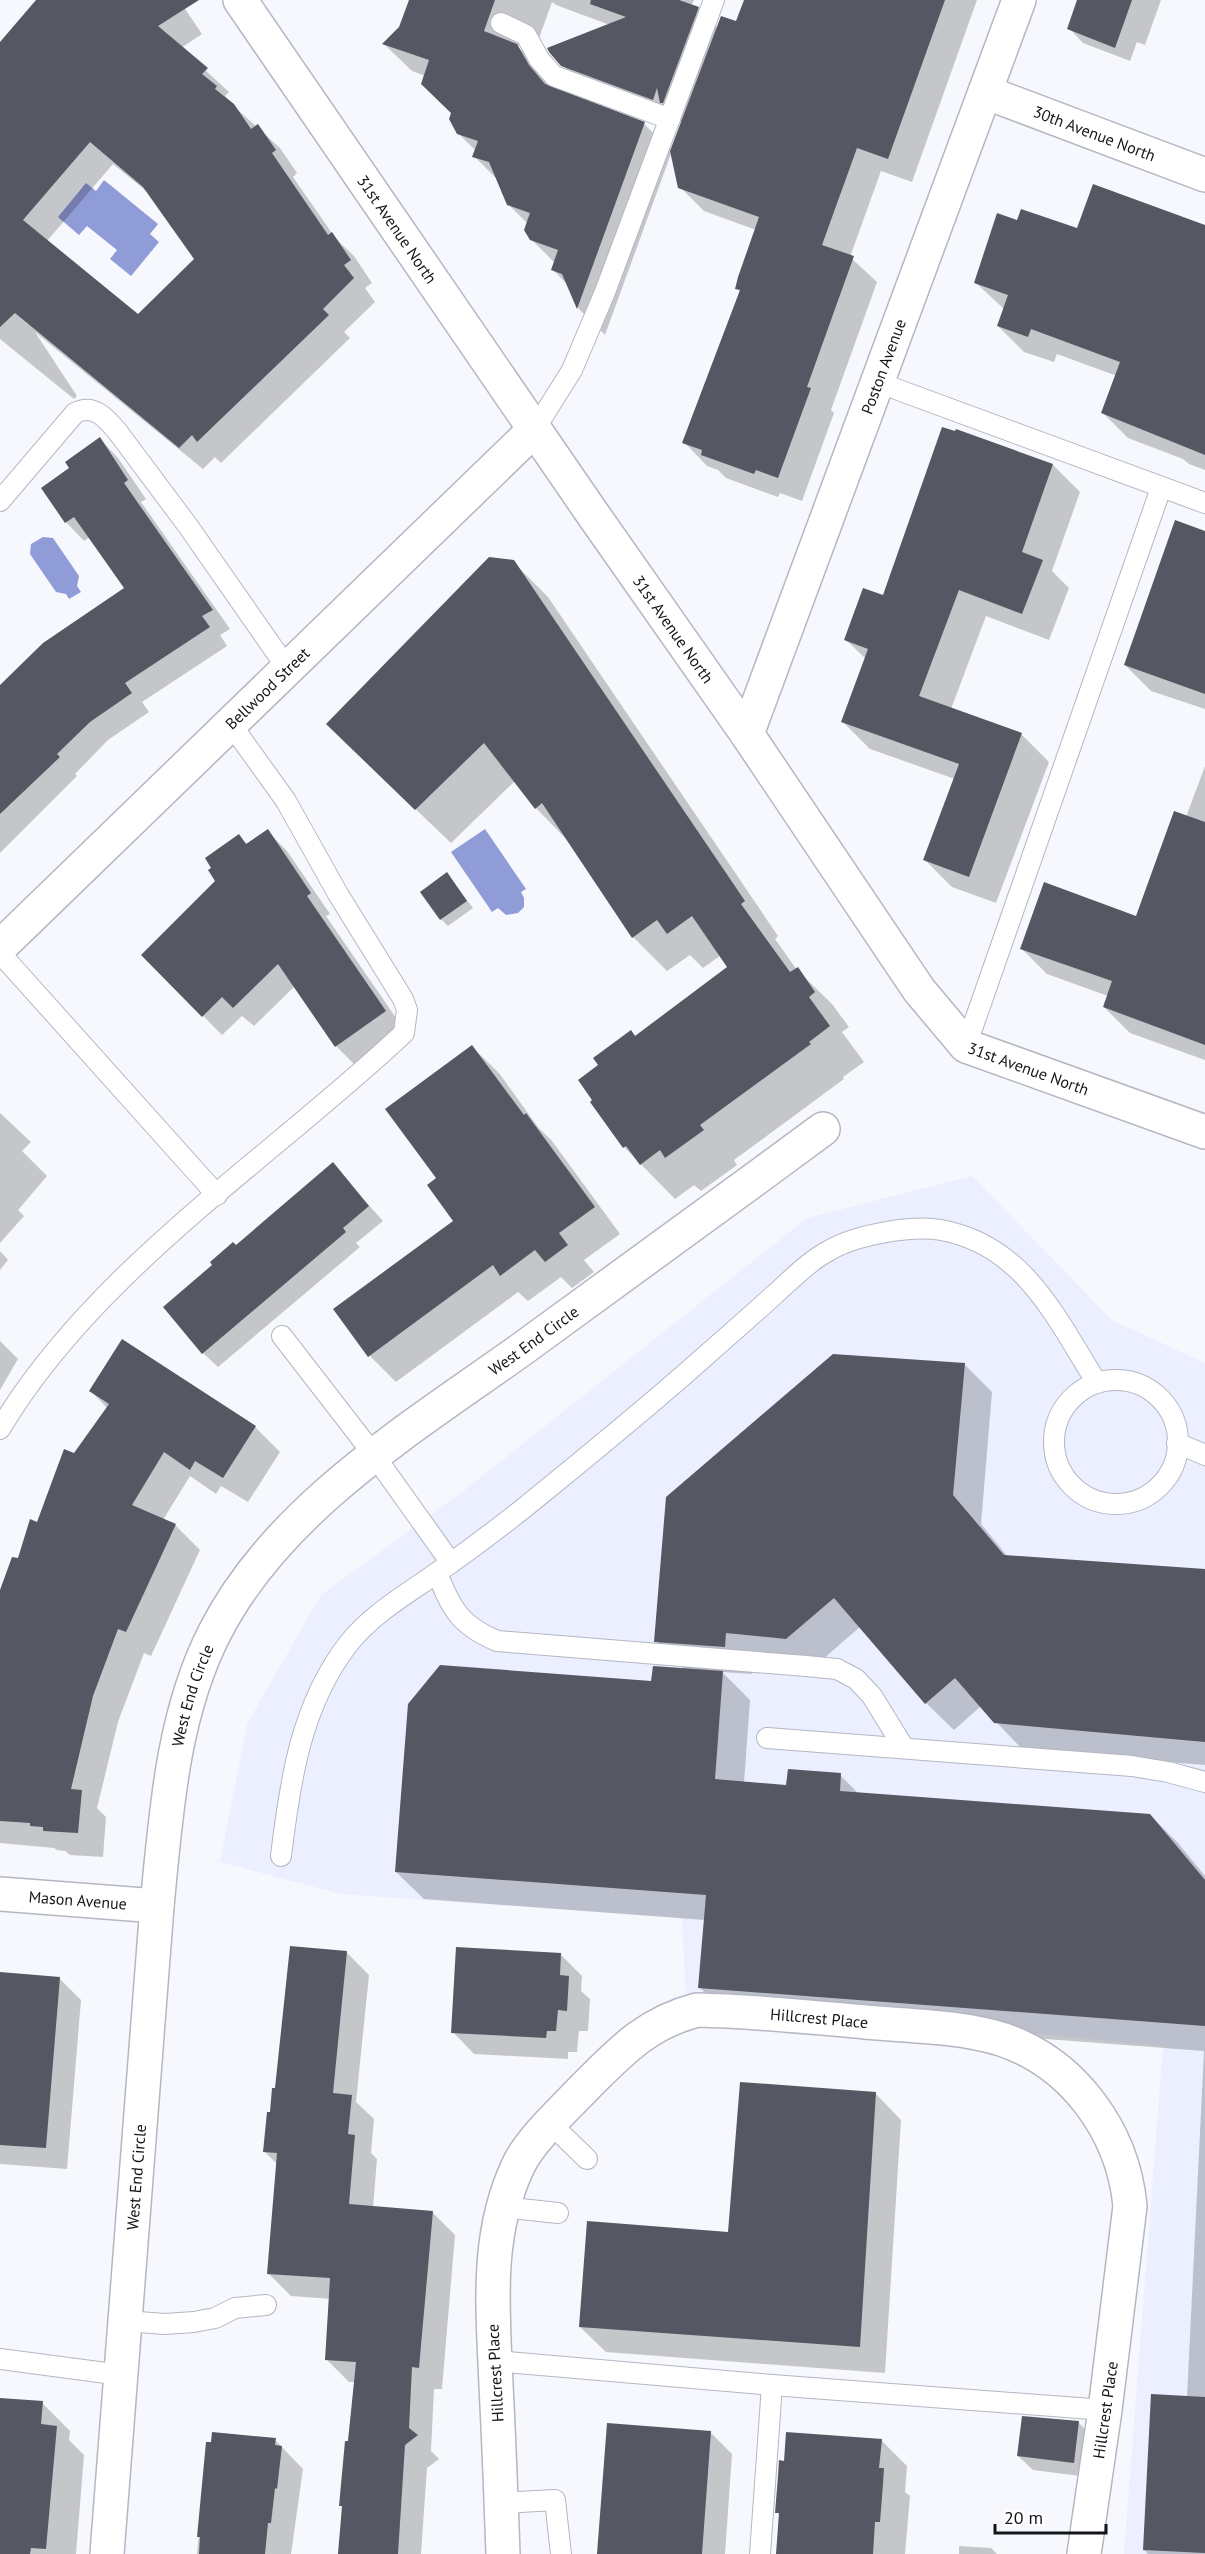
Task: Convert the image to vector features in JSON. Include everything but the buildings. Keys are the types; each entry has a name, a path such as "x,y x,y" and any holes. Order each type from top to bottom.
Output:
{"street":[{"name":"31st Avenue North","path":"240,0 747,734 919,990 966,1046 1205,1132"},
{"name":"Poston Avenue","path":"747,734 1019,0"},
{"name":"30th Avenue North","path":"985,92 1205,175"},
{"name":"Bellwood Street","path":"0,946 535,429"},
{"name":"West End Circle","path":"106,2554 165,1829 187,1705 213,1634 228,1607 274,1545 374,1455 685,1232 823,1129"},
{"name":"Mason Avenue","path":"0,1894 157,1906"},
{"name":"Hillcrest Place","path":"503,2554 493,2268 502,2207 519,2163 550,2123 629,2043 674,2016 697,2010 949,2029 993,2037 1029,2051 1065,2077 1098,2113 1122,2159 1128,2181 1130,2206 1105,2410 1084,2554"}],"lane":[{"path":"535,429 572,370 609,283 714,0"},
{"path":"501,23 526,35 539,59 554,76 670,119"},
{"path":"877,382 1205,503"},
{"path":"0,501 66,421 84,408 95,411 107,418 188,526 287,668"},
{"path":"966,1046 1161,488"},
{"path":"0,1429 23,1392 75,1328 148,1255 404,1033 407,1010 403,999 338,894 286,801 230,723"},
{"path":"0,953 217,1195"},
{"path":"281,1856 288,1800 304,1728 318,1694 350,1641 371,1620 522,1510 694,1366 809,1263 833,1247 862,1238 908,1230 938,1229 969,1237 996,1251 1019,1269 1037,1288 1097,1383"},
{"path":"282,1336 374,1455 444,1568 453,1609 465,1625 497,1641 517,1644 806,1666 844,1671 856,1678 867,1690 904,1748"},
{"path":"1118,1380 1139,1384 1157,1395 1170,1412 1177,1431 1178,1452 1171,1471 1159,1487 1143,1498 1124,1504 1104,1503 1085,1497 1070,1484 1059,1468 1054,1449 1055,1427 1064,1408 1078,1393 1097,1383 1118,1380"},
{"path":"1177,1443 1205,1455"},
{"path":"767,1738 1132,1766 1168,1772 1205,1782"},
{"path":"550,2123 587,2159"},
{"path":"502,2207 558,2213"},
{"path":"125,2321 165,2324 194,2322 215,2318 236,2308 266,2305"},
{"path":"0,2359 121,2375"},
{"path":"495,2361 1105,2410"},
{"path":"760,2554 772,2385"},
{"path":"501,2503 555,2500 561,2554"}],"shaded area":[{"path":"972,1176 1112,1320 1205,1363 1205,2554 1124,2554 1163,2046 686,2000 682,1918 341,1894 220,1862 247,1724 321,1595 466,1489 807,1218"}],"water":[{"path":"104,180 158,224 150,234 159,242 131,276 110,259 117,250 87,226 79,235 58,217 86,183 96,191"},
{"path":"43,537 53,538 79,576 77,586 81,592 69,599 66,594 56,592 30,554 31,544"},
{"path":"485,829 526,889 521,892 524,907 518,913 506,915 498,908 492,912 451,852"}]}
